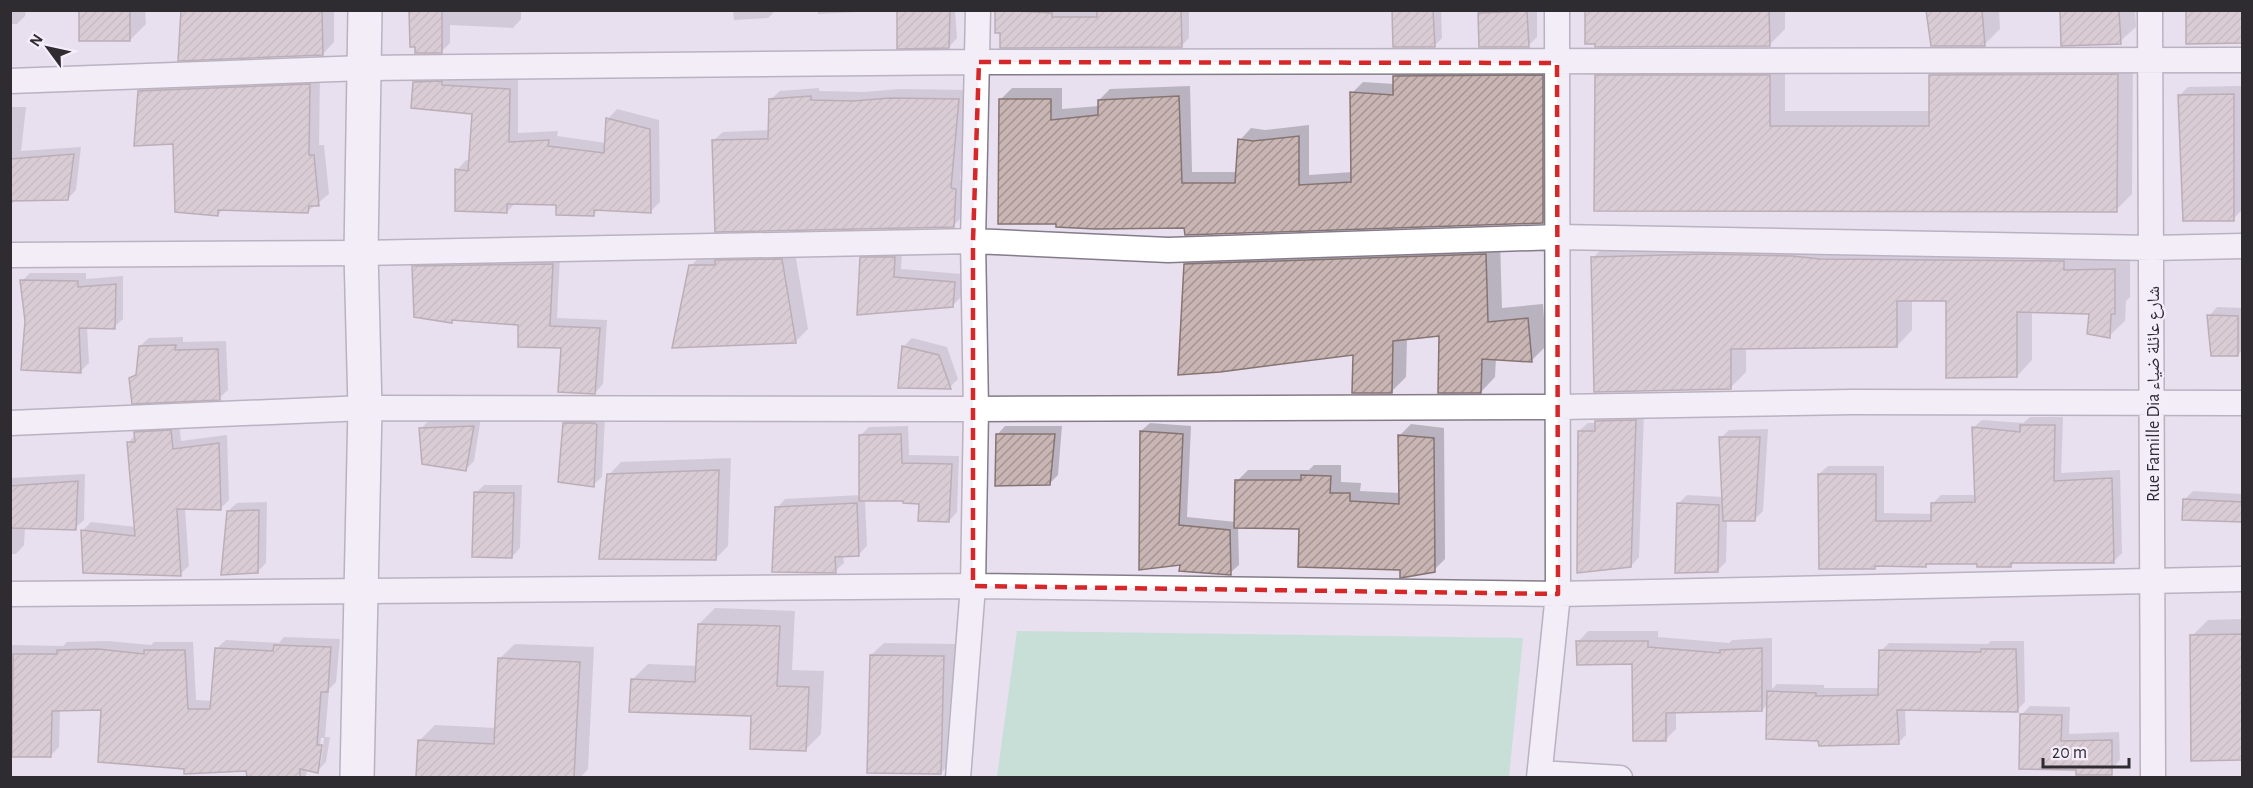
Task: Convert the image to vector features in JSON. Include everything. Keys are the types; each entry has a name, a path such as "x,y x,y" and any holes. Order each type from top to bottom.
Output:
{"street":[{"path":"357,777 364,408 361,253 365,10"},
{"path":"958,777 973,586 976,409 973,241 979,62 978,10"},
{"path":"1557,10 1558,594 1540,775 1620,777"},
{"name":"Rue Famille Dia شارع عائلة ضياء","path":"2150,10 2153,777"},
{"path":"10,81 364,68 979,62 1557,63 2242,60"},
{"path":"10,255 361,253 973,241 1168,250 1558,237 2152,248 2242,246"},
{"path":"10,423 364,408 976,409 1559,407 1852,402 2242,403"},
{"path":"10,594 973,586 1558,594 2154,579 2242,579"}],"highlighted area":[{"path":"979,62 1557,63 1558,594 973,586 973,241"}],"green space":[{"path":"1017,631 1523,638 1509,777 997,777"}],"building":[{"path":"79,10 130,10 130,41 79,41"},
{"path":"181,10 322,10 323,55 178,61"},
{"path":"409,10 442,10 442,53 415,53 415,47 410,47"},
{"path":"897,10 950,10 949,48 897,49"},
{"path":"995,10 1052,13 1052,17 1097,17 1097,10 1181,10 1182,47 1000,48 1000,33 995,33"},
{"path":"1392,10 1433,10 1435,47 1393,47"},
{"path":"1585,10 1769,10 1770,46 1595,47 1595,44 1585,44"},
{"path":"1926,10 1982,10 1985,46 1931,46"},
{"path":"2060,10 2119,10 2121,44 2061,46"},
{"path":"2186,10 2242,10 2242,43 2186,44"},
{"path":"1527,11 1529,47 1479,47 1478,13"},
{"path":"2118,74 2117,212 1594,211 1595,75 1770,75 1770,126 1929,126 1929,75"},
{"path":"1543,75 1543,223 1185,235 1184,228 1096,229 1056,227 1056,224 998,224 999,99 1051,99 1051,120 1098,115 1098,100 1179,96 1182,183 1235,183 1238,139 1253,141 1299,136 1299,185 1351,182 1350,92 1393,95 1393,76"},
{"path":"442,81 442,85 510,89 509,142 549,140 548,146 604,153 606,118 650,129 651,213 594,210 594,216 556,215 556,205 507,204 507,213 455,211 455,169 468,171 472,114 411,108 413,82"},
{"path":"310,84 309,155 314,155 319,206 309,206 308,213 218,210 218,216 175,212 173,144 134,146 138,91"},
{"path":"2234,94 2234,221 2183,221 2178,95"},
{"path":"811,96 811,100 853,101 890,98 959,99 951,188 956,189 954,227 715,232 712,140 768,139 769,99"},
{"path":"74,154 68,200 10,201 10,159"},
{"path":"1486,254 1488,322 1528,318 1532,362 1482,359 1481,393 1438,393 1439,336 1393,341 1392,393 1352,393 1353,355 1178,375 1184,264"},
{"path":"1706,254 1820,259 2064,261 2064,270 2115,269 2115,314 2111,314 2110,338 2087,334 2089,314 2017,312 2017,377 1946,378 1946,301 1897,301 1897,347 1731,349 1731,389 1594,392 1591,257"},
{"path":"860,257 895,257 894,277 955,282 953,307 857,315"},
{"path":"782,259 796,343 672,348 689,265 715,265 715,260"},
{"path":"553,264 550,326 600,328 595,394 558,392 561,348 518,347 518,325 452,320 452,323 414,317 412,266"},
{"path":"20,280 78,281 78,287 116,284 115,329 79,328 81,373 21,370 25,321"},
{"path":"2207,315 2238,316 2238,356 2211,356"},
{"path":"176,345 175,350 218,349 220,400 132,404 129,378 136,375 139,346"},
{"path":"902,346 939,355 951,389 898,388"},
{"path":"1636,420 1631,567 1577,573 1578,431 1595,431 1595,421"},
{"path":"563,423 594,423 597,425 594,487 558,482"},
{"path":"2020,425 2055,425 2054,481 2112,478 2114,563 2011,563 2011,567 1926,564 1926,567 1875,566 1875,569 1819,569 1818,474 1876,474 1876,521 1931,521 1931,503 1975,502 1972,427 2020,432"},
{"path":"474,426 466,471 422,464 419,428"},
{"path":"171,430 173,449 219,443 221,510 177,509 181,576 83,573 81,530 135,536 127,442 135,442 134,432"},
{"path":"1140,431 1183,434 1179,525 1230,530 1231,575 1179,571 1180,565 1139,570"},
{"path":"901,434 902,463 952,464 949,522 918,521 919,504 903,503 903,501 859,501 859,435"},
{"path":"996,434 1055,434 1050,485 995,486"},
{"path":"1398,435 1434,438 1435,572 1400,578 1400,570 1298,567 1299,529 1234,528 1235,480 1301,480 1301,475 1331,476 1330,493 1350,493 1350,501 1399,504"},
{"path":"1719,437 1760,437 1755,521 1723,521"},
{"path":"719,470 716,560 599,559 607,474"},
{"path":"78,481 76,530 10,528 10,486"},
{"path":"474,492 514,493 512,558 472,557"},
{"path":"2183,499 2242,502 2242,522 2182,520"},
{"path":"857,503 859,556 835,557 836,573 772,572 775,507"},
{"path":"1677,503 1719,505 1718,572 1675,573"},
{"path":"259,510 258,573 221,575 227,511"},
{"path":"698,624 780,626 777,686 809,687 806,751 750,749 751,716 629,712 631,679 695,682"},
{"path":"2242,634 2242,760 2191,761 2190,635"},
{"path":"1576,641 1648,641 1648,647 1720,653 1720,650 1762,648 1762,711 1666,713 1666,741 1633,741 1632,664 1577,665"},
{"path":"274,645 331,647 328,692 321,692 317,745 322,745 318,773 300,769 300,777 247,777 246,771 184,774 184,769 98,762 101,710 52,711 51,757 12,757 13,654 57,654 57,650 98,649 144,654 144,650 185,650 188,709 210,709 215,648 273,651"},
{"path":"1981,649 2016,649 2018,712 1897,710 1899,744 1819,746 1818,741 1766,739 1767,691 1816,693 1816,696 1878,695 1879,650 1981,652"},
{"path":"870,655 944,656 941,774 867,773"},
{"path":"498,658 580,662 574,777 416,777 418,740 494,744"},
{"path":"2020,714 2062,715 2061,741 2112,740 2112,775 2076,775 2076,770 2019,769"}]}
